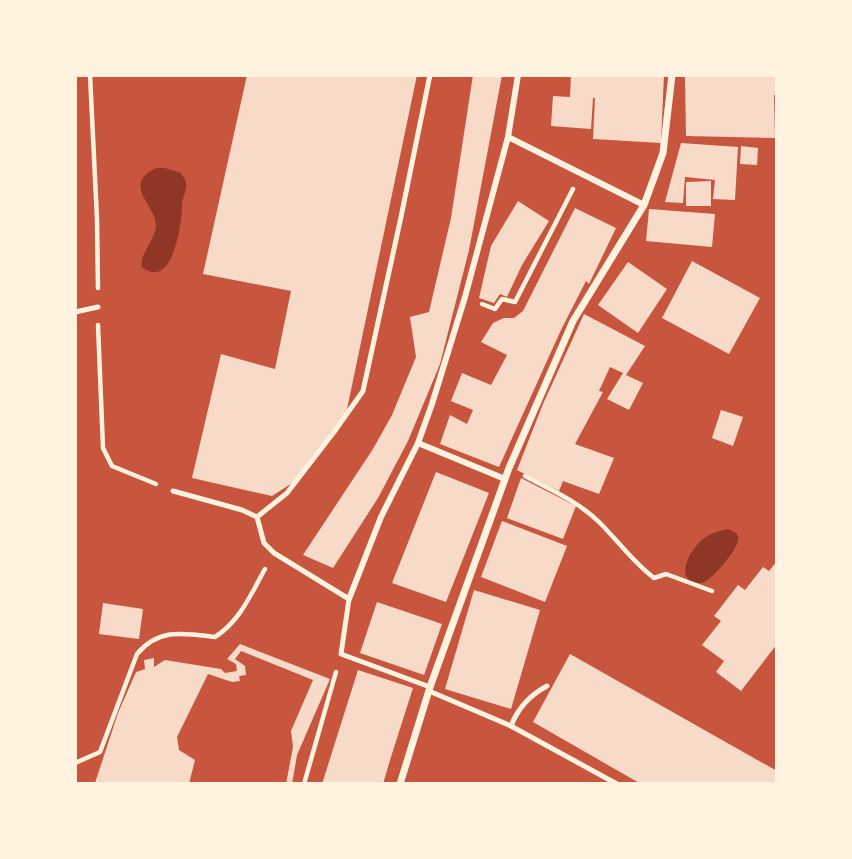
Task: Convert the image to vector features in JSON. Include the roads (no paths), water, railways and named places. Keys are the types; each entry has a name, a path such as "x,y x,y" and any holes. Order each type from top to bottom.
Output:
{"street":[{"path":"349,599 381,517 418,443 465,298 509,137 518,75"},
{"path":"400,784 430,689 509,468 573,321 644,205 663,153 672,75"},
{"path":"509,137 644,205"},
{"path":"418,443 505,479"}],"lane":[{"path":"257,517 287,493 363,391 429,75"},
{"path":"75,312 98,307"},
{"path":"173,491 242,510 257,517 264,542 274,553 349,599 341,654 430,689 511,726 617,784"},
{"path":"511,726 521,707 535,692 547,686"}]}
